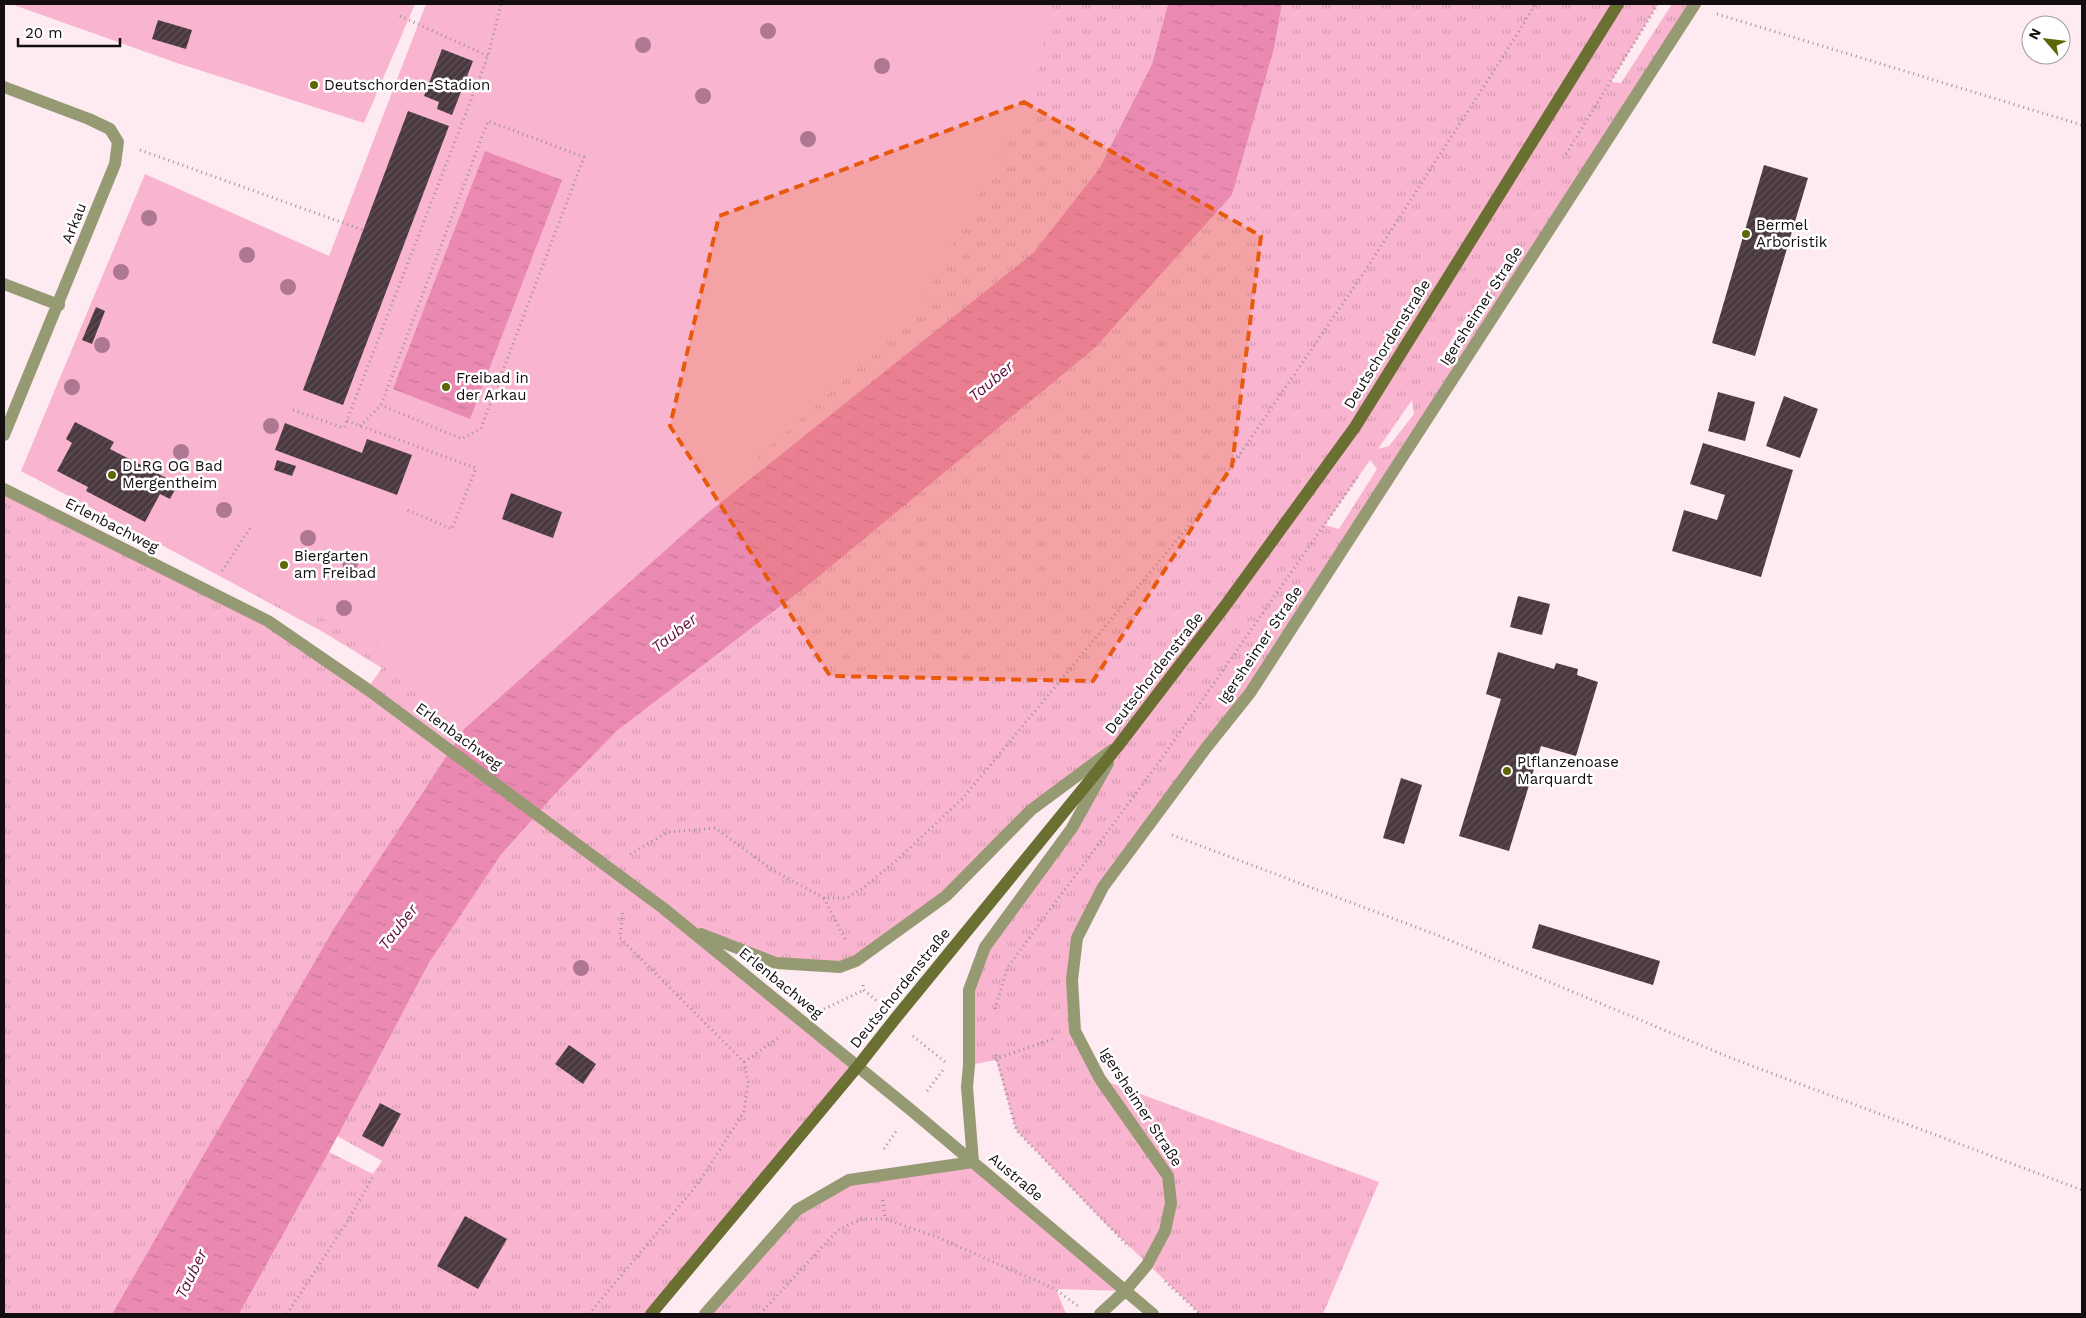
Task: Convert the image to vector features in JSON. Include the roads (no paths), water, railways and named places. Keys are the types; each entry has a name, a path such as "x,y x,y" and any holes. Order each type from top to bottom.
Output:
{"street":[{"name":"Deutschordenstraße","path":"651,1314 858,1066 894,1018 1118,746 1225,606 1355,427 1618,4"},
{"name":"Igersheimer Straße","path":"1100,1314 1125,1291 1147,1265 1166,1231 1171,1203 1168,1176 1100,1079 1075,1031 1072,980 1077,938 1103,888 1206,748 1250,693 1694,5"},
{"name":"Arkau","path":"4,88 89,118 110,129 118,142 115,164 59,305 4,434"},
{"path":"4,284 59,305"},
{"name":"Erlenbachweg","path":"4,489 268,621 367,689 626,879 858,1066"},
{"path":"689,930 776,963 840,967 856,960 946,896 1031,810 1118,746"},
{"path":"705,1314 797,1210 849,1180 973,1162 967,1087 969,1064 969,990 985,947 1072,828 1118,746"},
{"name":"Austraße","path":"858,1066 1153,1314"}],"water":[{"name":"Tauber","path":"1168,4 1282,4 1274,49 1232,195 1095,348 811,583 618,730 555,794 500,856 429,963 329,1152 239,1314 112,1314 334,928 464,729 705,515 1033,253 1099,169 1152,64"},
{"path":"485,151 562,180 470,419 393,389"}],"place":[{"name":"Deutschorden-Stadion","path":"314,85"},
{"name":"Bermel Arboristik","path":"1746,234"},
{"name":"Freibad in der Arkau","path":"446,387"},
{"name":"DLRG OG Bad Mergentheim","path":"112,475"},
{"name":"Biergarten am Freibad","path":"284,565"},
{"name":"Plflanzenoase Marquardt","path":"1507,771"}]}
